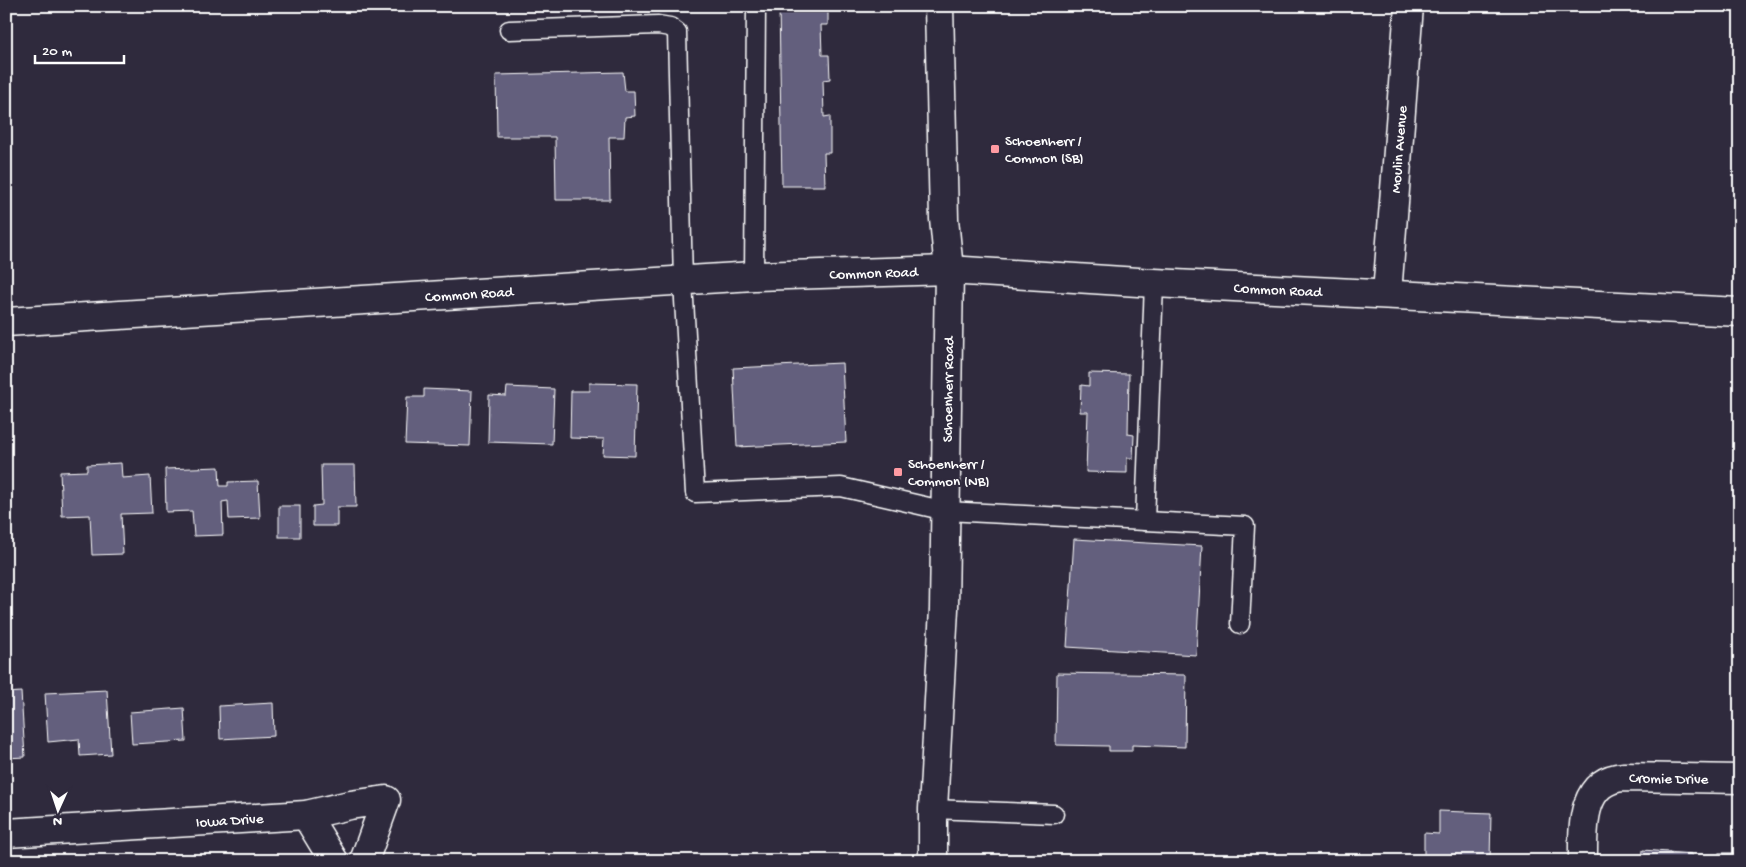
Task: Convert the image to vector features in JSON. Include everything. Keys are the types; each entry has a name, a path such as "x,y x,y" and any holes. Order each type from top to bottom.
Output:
{"street":[{"name":"Schoenherr Road","path":"933,861 944,609 949,270 944,218 939,6"},
{"name":"Moulin Avenue","path":"1387,294 1409,6"},
{"name":"Common Road","path":"6,322 682,282 754,276 949,270 1154,283 1740,312"},
{"name":"Cromie Drive","path":"1582,861 1584,815 1588,803 1601,785 1616,778 1624,777 1740,780"},
{"name":"Iowa Drive","path":"6,833 306,815 386,800 364,861"},
{"path":"306,815 334,861"}],"lane":[{"path":"754,276 756,6"},
{"path":"509,30 658,25 670,27 677,32 682,282 694,493 841,487 946,511 1245,526 1240,624"},
{"path":"1144,521 1154,283"},
{"path":"934,810 1054,814"}],"building":[{"path":"779,6 828,6 828,25 821,25 822,55 829,55 830,79 823,80 824,117 830,116 830,153 824,153 825,186 782,186"},
{"path":"623,72 625,91 634,91 635,116 625,117 624,137 609,137 610,200 556,200 555,137 497,137 496,75"},
{"path":"842,363 846,442 737,447 733,368"},
{"path":"1089,373 1129,374 1128,434 1134,435 1133,458 1127,458 1127,473 1086,472 1088,412 1080,412 1081,385 1089,386"},
{"path":"589,383 637,384 635,456 603,455 604,439 570,438 571,391 589,391"},
{"path":"507,387 554,389 552,444 488,442 489,395 506,396"},
{"path":"424,389 472,391 470,446 405,444 407,397 424,397"},
{"path":"121,463 122,478 150,476 152,513 121,514 123,554 92,555 90,515 62,516 60,472 87,471 87,465"},
{"path":"321,465 355,465 356,507 337,507 337,526 313,526 313,506 322,505"},
{"path":"219,467 220,486 228,486 228,482 258,481 260,518 229,519 228,501 222,502 223,535 194,536 192,511 166,512 165,469"},
{"path":"279,506 300,506 300,537 279,537"},
{"path":"1074,539 1202,546 1196,655 1067,647"},
{"path":"1057,673 1186,675 1185,747 1132,745 1132,751 1109,751 1109,746 1056,745"},
{"path":"107,690 111,754 80,756 79,739 48,742 45,693"},
{"path":"21,692 25,757 6,758 6,693"},
{"path":"273,703 274,736 220,739 219,706"},
{"path":"184,708 186,741 132,744 130,712"},
{"path":"1439,811 1491,813 1490,861 1424,861 1424,833 1439,834"},
{"path":"1643,850 1692,854 1692,858 1706,858 1705,861 1642,861"},
{"path":"1719,853 1740,853 1740,861 1719,861"}],"place":[{"name":"Schoenherr / Common (SB)","path":"995,149"},
{"name":"Schoenherr / Common (NB)","path":"898,472"}]}
